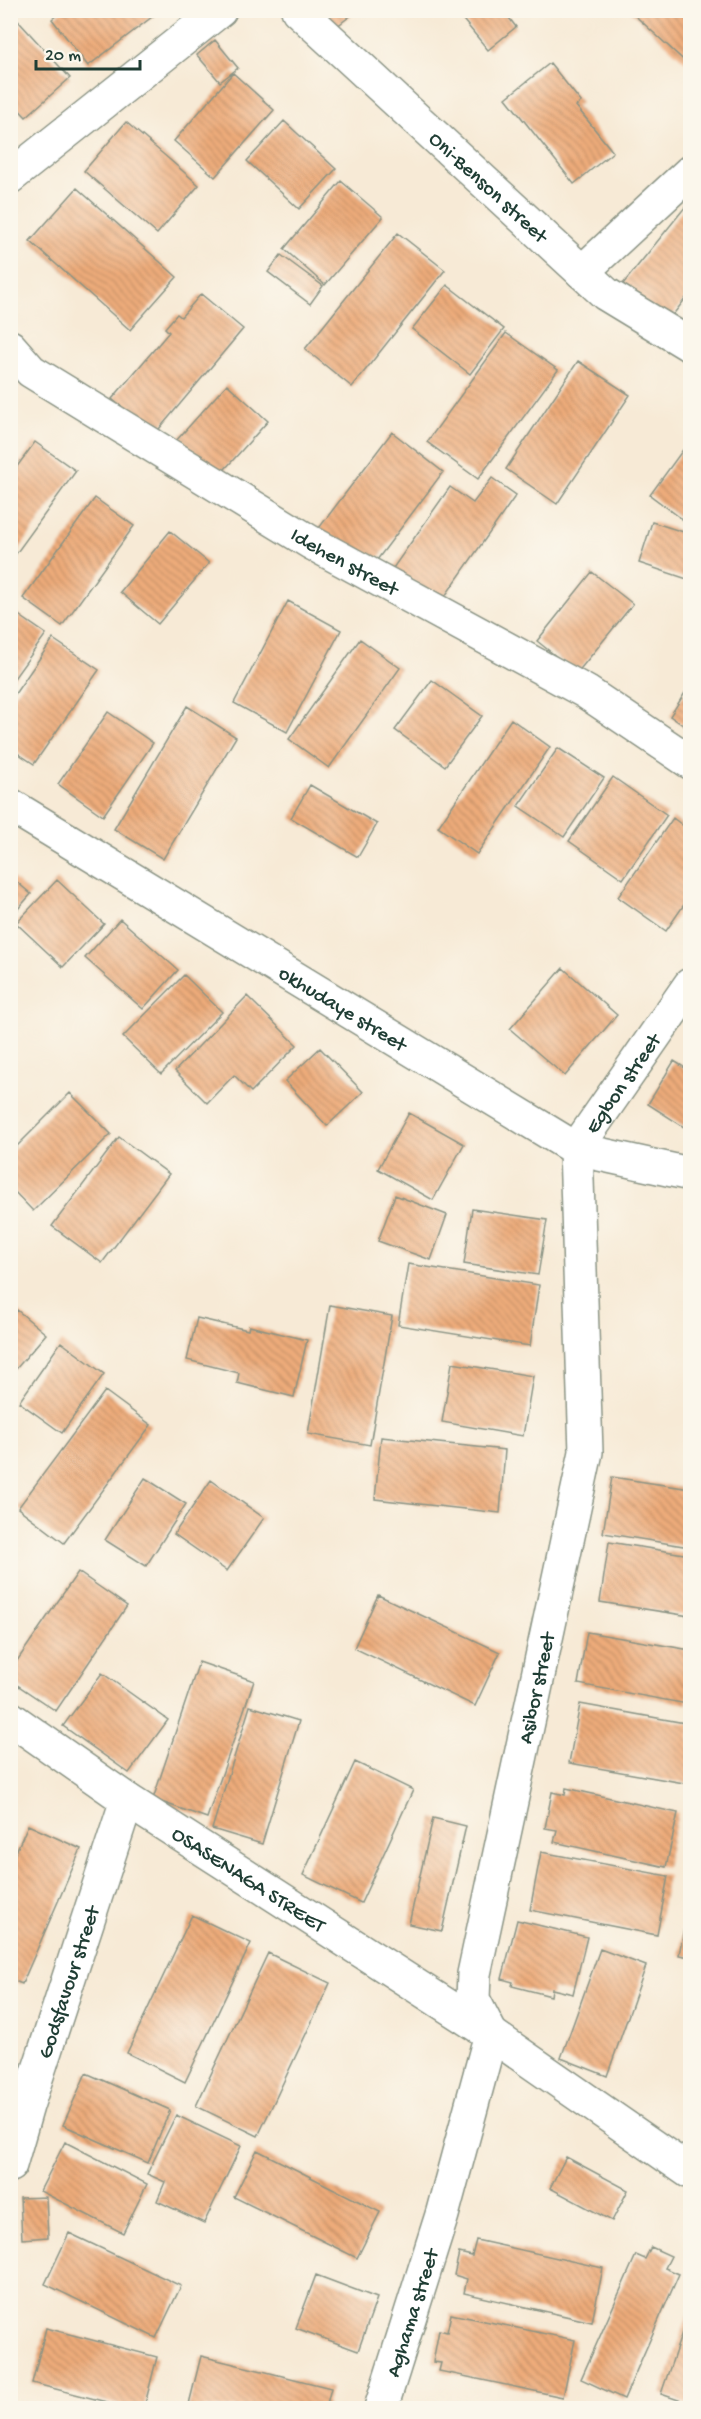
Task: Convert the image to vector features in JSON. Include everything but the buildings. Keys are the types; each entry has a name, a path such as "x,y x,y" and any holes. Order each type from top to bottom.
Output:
{"street":[{"path":"10,177 220,10"},
{"name":"Oni-Benson street","path":"298,10 606,294 690,345"},
{"path":"582,272 690,172"},
{"name":"Idehen street","path":"10,347 31,371 310,543 586,692 690,762"},
{"name":"okhudaye street","path":"10,805 576,1149 690,1174"},
{"name":"Egbon street","path":"576,1149 690,985"},
{"name":"Asibor street","path":"491,2034 473,1998 474,1974 586,1452 576,1149"},
{"name":"OSASENAGA STREET","path":"10,1718 127,1800 491,2034 690,2172"},
{"name":"Godsfavour street","path":"10,2165 27,2106 127,1800"},
{"name":"Aghama street","path":"381,2409 442,2215 491,2034"}]}
